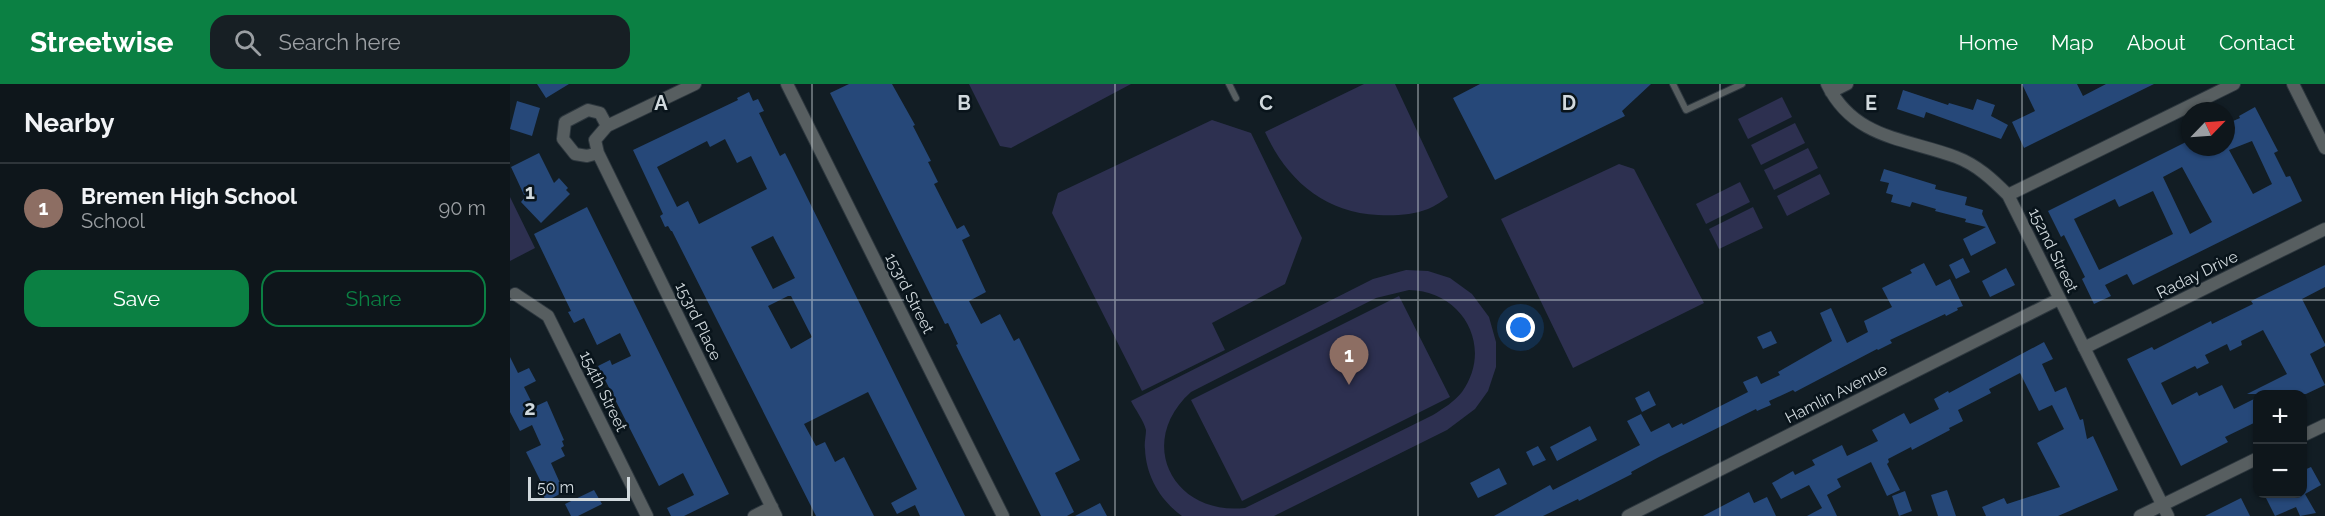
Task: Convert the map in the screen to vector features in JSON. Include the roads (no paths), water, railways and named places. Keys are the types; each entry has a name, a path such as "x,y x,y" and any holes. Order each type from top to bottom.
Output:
{"street":[{"path":"598,153 587,156 575,154 563,139 565,122 588,110 600,113 607,126 695,84"},
{"name":"153rd Street","path":"787,84 1003,516"},
{"path":"1829,88 1847,84"},
{"path":"2008,195 2234,84"},
{"path":"2293,84 2325,148"},
{"name":"152nd Street","path":"1829,88 1849,116 1877,134 1957,157 1984,172 2008,195 2165,510"},
{"name":"153rd Place","path":"607,126 595,140 598,153 774,512"},
{"name":"Raday Drive","path":"2084,348 2325,229"},
{"name":"154th Street","path":"515,294 548,316 647,516"},
{"name":"Hamlin Avenue","path":"1628,516 2060,299"},
{"path":"2307,434 2325,425"},
{"path":"2140,516 2165,510 2253,461"},
{"path":"754,516 774,512"}],"lane":[{"path":"1229,84 1236,98"},
{"path":"1673,84 1686,110 1742,84"}],"place":[{"name":"Bremen High School","path":"1349,385"}]}
